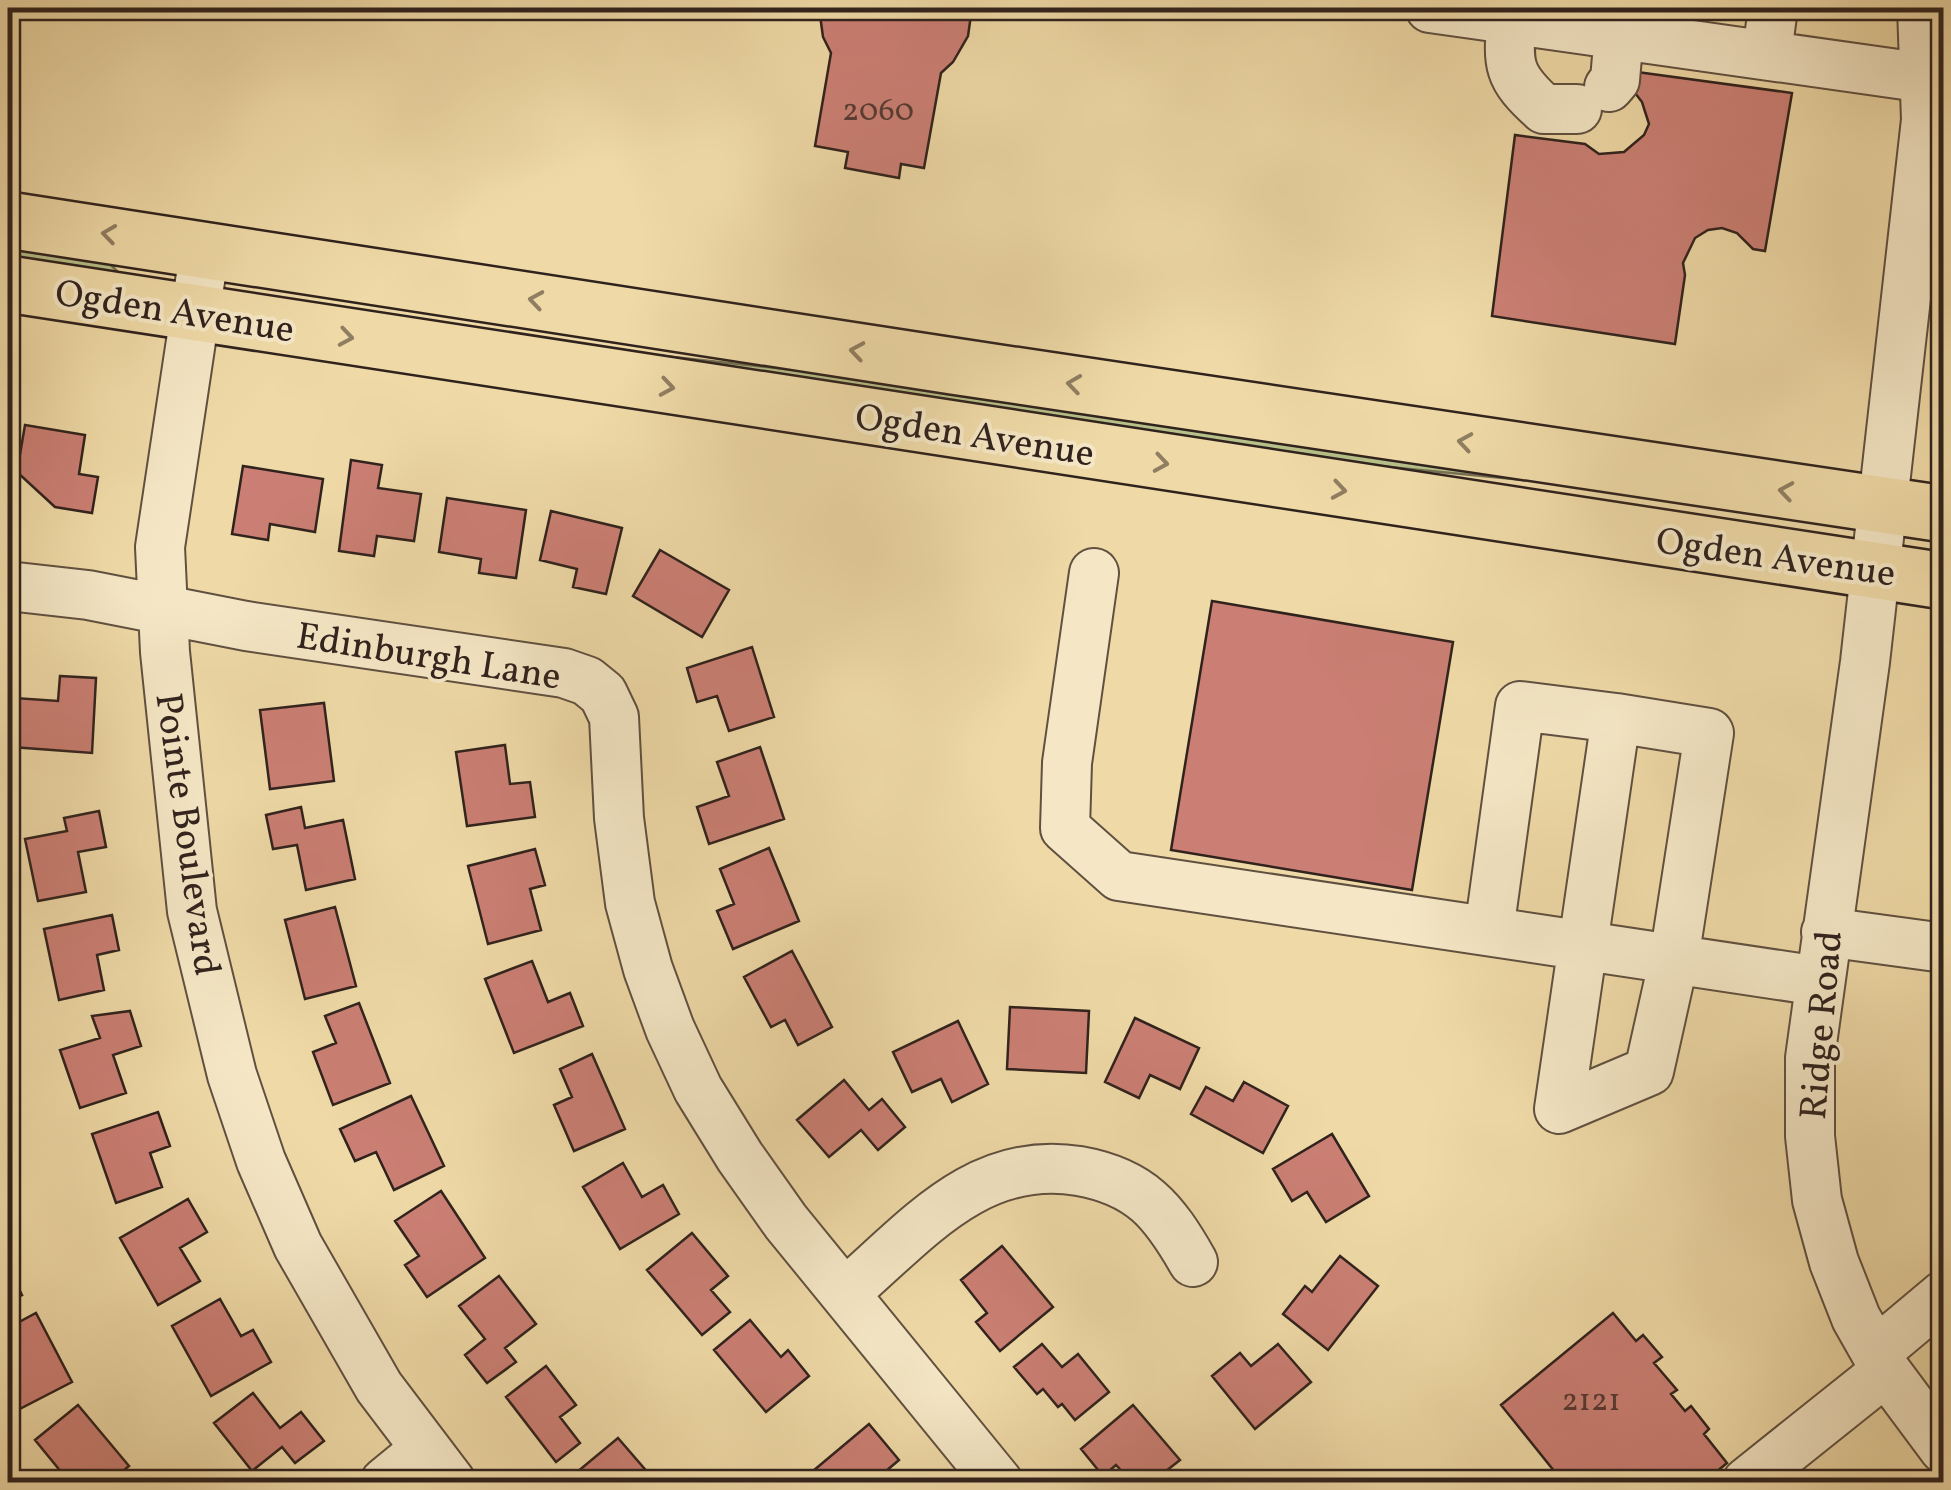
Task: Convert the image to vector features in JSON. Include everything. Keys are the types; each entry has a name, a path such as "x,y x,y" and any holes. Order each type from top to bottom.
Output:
{"main road":[{"name":"Ogden Avenue","path":"8,220 1944,514"},
{"name":"Ogden Avenue","path":"8,284 1944,581"}],"street":[{"path":"1430,8 1620,33 1770,30 1926,78"},
{"name":"Ridge Road","path":"1922,8 1932,170 1819,981 1810,1058 1810,1136 1817,1200 1834,1262 1856,1318 1881,1362 1944,1449"},
{"path":"1512,18 1508,56 1512,74 1544,109 1593,98 1615,80 1620,33"},
{"name":"Pointe Boulevard","path":"206,248 160,547 161,610 192,910 232,1074 261,1161 298,1246 379,1386 438,1466"},
{"path":"1094,573 1067,763 1065,828 1118,876 1819,981"},
{"name":"Edinburgh Lane","path":"8,586 88,595 246,626 564,673 587,681 603,694 614,717 619,818 630,903 648,970 698,1090 786,1222 998,1482"},
{"path":"1489,931 1520,706 1616,718 1709,733 1674,959 1649,1071 1559,1108 1616,718"},
{"path":"1826,932 1944,948"},
{"path":"845,1293 950,1202 986,1181 1017,1170 1054,1167 1099,1174 1128,1186 1158,1206 1193,1262"},
{"path":"1747,1482 1881,1362 1944,1294"},
{"path":"385,1482 438,1466"}],"green space":[{"path":"8,240 109,263 121,275 8,262"},
{"path":"589,348 961,388 1566,484 1244,453"}],"building":[{"path":"819,8 972,8 968,36 953,62 941,73 924,168 901,164 899,178 845,168 848,152 815,146 831,53 823,37"},
{"path":"1637,72 1792,93 1765,251 1753,249 1737,233 1722,228 1695,238 1683,263 1685,275 1675,344 1492,316 1515,135 1585,144 1599,154 1624,152 1644,135 1649,124 1642,102 1632,89"},
{"path":"25,425 85,435 79,474 98,477 92,513 55,507 17,472"},
{"path":"351,460 382,465 378,488 421,494 414,541 377,536 374,556 339,551"},
{"path":"243,466 323,479 315,532 270,524 268,540 232,534"},
{"path":"447,498 526,510 516,578 479,573 481,559 439,552"},
{"path":"551,511 622,528 606,594 573,587 577,569 540,560"},
{"path":"660,550 729,590 702,637 633,596"},
{"path":"1212,601 1453,642 1412,890 1171,850"},
{"path":"752,647 774,717 729,731 717,696 697,702 687,668"},
{"path":"60,676 96,678 92,753 12,747 15,698 58,701"},
{"path":"324,703 334,781 270,789 260,710"},
{"path":"505,745 510,784 530,782 535,817 467,826 456,752"},
{"path":"760,747 784,819 709,844 697,807 729,796 717,762"},
{"path":"301,807 305,828 343,820 355,879 306,890 297,845 273,849 266,815"},
{"path":"99,811 106,847 78,852 86,892 38,901 25,839 67,831 64,818"},
{"path":"769,848 799,921 733,949 717,911 734,904 720,869"},
{"path":"535,849 545,885 530,889 541,930 488,944 468,866"},
{"path":"335,907 356,986 305,999 285,920"},
{"path":"112,915 119,950 97,955 104,990 59,1000 44,929"},
{"path":"792,951 832,1027 798,1045 785,1020 771,1027 744,977"},
{"path":"532,961 548,1002 570,993 583,1026 514,1053 485,979"},
{"path":"359,1003 390,1083 333,1105 313,1052 336,1043 325,1016"},
{"path":"1010,1007 1089,1011 1086,1073 1007,1069"},
{"path":"130,1011 141,1046 113,1055 126,1093 80,1108 60,1050 100,1038 92,1016"},
{"path":"1135,1018 1199,1048 1180,1089 1150,1075 1139,1098 1105,1082"},
{"path":"958,1021 988,1084 952,1102 941,1079 912,1092 893,1052"},
{"path":"592,1054 625,1129 574,1151 554,1105 572,1097 560,1069"},
{"path":"844,1080 869,1110 882,1099 905,1127 878,1150 861,1130 829,1157 797,1120"},
{"path":"1244,1082 1288,1106 1263,1153 1191,1114 1206,1087 1233,1101"},
{"path":"411,1096 444,1166 394,1190 376,1152 355,1161 340,1129"},
{"path":"158,1112 170,1146 150,1153 162,1187 116,1203 92,1134"},
{"path":"1332,1134 1369,1196 1326,1222 1307,1192 1292,1201 1273,1169"},
{"path":"623,1163 642,1197 663,1185 679,1214 620,1249 583,1187"},
{"path":"441,1191 485,1258 427,1297 405,1265 419,1256 395,1221"},
{"path":"188,1199 207,1232 180,1248 200,1281 158,1305 120,1238"},
{"path":"692,1233 728,1276 711,1290 730,1312 702,1335 647,1270"},
{"path":"1002,1246 1053,1307 1000,1351 976,1322 987,1313 961,1280"},
{"path":"1340,1256 1378,1286 1328,1350 1283,1314 1305,1286 1312,1292"},
{"path":"8,1266 22,1295 8,1301"},
{"path":"499,1276 536,1324 505,1348 516,1362 487,1383 465,1355 485,1339 459,1306"},
{"path":"220,1299 241,1336 253,1330 271,1362 211,1396 172,1326"},
{"path":"36,1313 72,1382 8,1415 8,1382 18,1377 8,1357 8,1328"},
{"path":"1613,1313 1636,1341 1643,1335 1662,1357 1654,1363 1677,1390 1671,1394 1685,1411 1691,1406 1709,1429 1704,1434 1727,1463 1704,1482 1563,1482 1501,1405"},
{"path":"750,1320 781,1357 788,1350 809,1376 766,1412 714,1350"},
{"path":"1042,1344 1062,1367 1078,1354 1109,1392 1075,1420 1043,1389 1037,1394 1014,1367"},
{"path":"1278,1344 1311,1382 1255,1429 1212,1376 1240,1353 1251,1366"},
{"path":"546,1366 576,1405 560,1417 580,1443 556,1462 506,1397"},
{"path":"253,1393 280,1428 301,1412 324,1441 295,1463 282,1447 252,1471 214,1423"},
{"path":"78,1405 129,1466 109,1482 51,1482 62,1473 35,1440"},
{"path":"1133,1405 1180,1460 1152,1482 1143,1482 1135,1474 1129,1479 1116,1465 1103,1476 1081,1449"},
{"path":"869,1424 899,1460 873,1482 822,1482 813,1471"},
{"path":"618,1438 656,1482 565,1482"}]}
